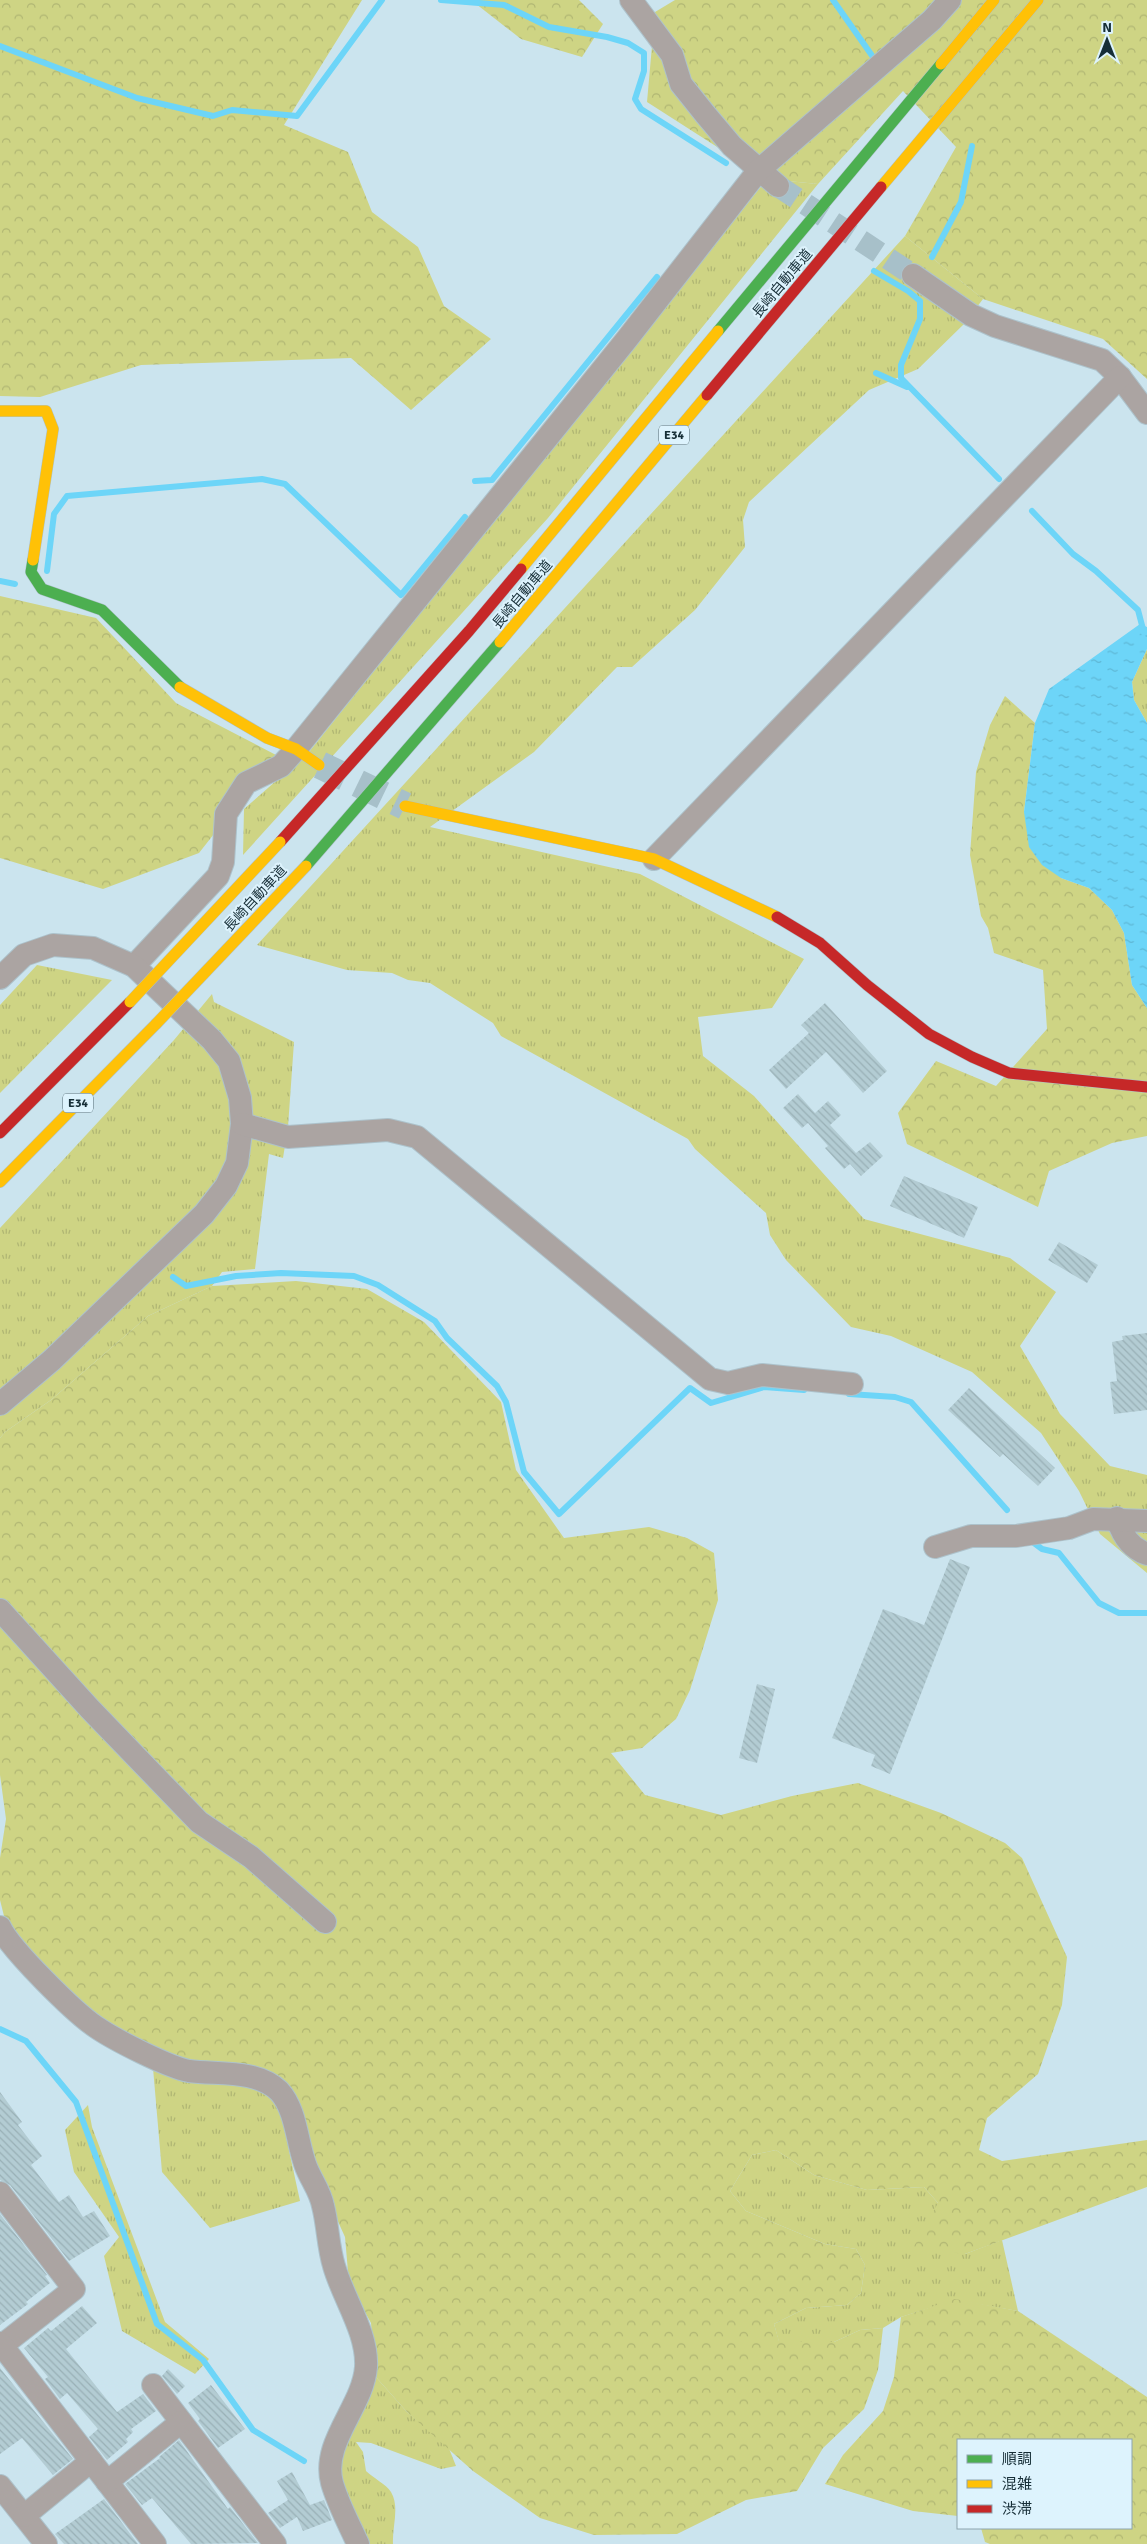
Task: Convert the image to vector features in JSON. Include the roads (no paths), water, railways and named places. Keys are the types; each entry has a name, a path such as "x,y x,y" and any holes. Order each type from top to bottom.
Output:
{"main road":[{"name":"長崎自動車道","path":"0,1133 130,1002 280,842 470,631 994,0"},
{"name":"長崎自動車道","path":"0,1182 156,1024 306,866 490,654 1038,0"},
{"path":"0,411 46,411 53,429 31,572 42,589 102,610 183,690 268,738 296,749 319,765"},
{"path":"405,806 654,859 774,915 820,943 867,986 928,1034 972,1057 1009,1073 1063,1080 1147,1087"}],"street":[{"path":"631,0 672,54 681,84 732,146 758,171 778,186"},
{"path":"134,966 218,876 223,862 226,814 246,783 281,766 296,749 627,340 758,171 932,20 950,0"},
{"path":"913,275 971,315 995,326 1102,360 1120,377 1147,413"},
{"path":"654,859 1120,377"},
{"path":"0,978 24,955 53,945 93,948 134,966 212,1040 229,1061 240,1098 242,1124 237,1163 226,1186 204,1214 52,1360 0,1404"},
{"path":"242,1124 288,1137 388,1130 417,1137 710,1379 728,1383 762,1375 852,1384"},
{"path":"935,1547 971,1536 1016,1536 1069,1528 1093,1519 1117,1518 1147,1521"},
{"path":"1117,1518 1122,1536 1140,1551 1147,1554"},
{"path":"0,1610 90,1709 199,1822 252,1857 326,1922"},
{"path":"0,1927 20,1955 94,2027 124,2043 187,2070 244,2075 260,2080 279,2091 288,2105 305,2166 323,2204 334,2265 363,2344 366,2366 362,2387 330,2461 332,2483 358,2544"},
{"path":"0,2193 74,2289 0,2345 155,2544"},
{"path":"152,2385 275,2544"},
{"path":"107,2482 181,2422"},
{"path":"24,2516 91,2461"},
{"path":"0,2486 46,2544"}],"water":[{"path":"1140,624 1147,627 1147,649 1132,682 1134,700 1147,723 1147,1008 1132,985 1124,933 1112,910 1089,888 1061,878 1042,865 1029,847 1024,812 1035,723 1049,689"}],"waterway":[{"path":"0,46 137,98 213,116 232,110 297,116 382,0"},
{"path":"441,0 504,5 549,27 607,37 628,43 644,53 644,71 635,99 641,109 726,163"},
{"path":"833,0 873,57"},
{"path":"932,257 961,202 972,146"},
{"path":"874,271 908,291 920,301 920,319 901,365 901,378 999,479"},
{"path":"475,481 492,480 657,277"},
{"path":"876,373 907,387"},
{"path":"47,571 54,514 67,496 262,479 285,484 401,595 465,517"},
{"path":"1032,511 1073,554 1096,571 1138,610 1144,633"},
{"path":"0,581 15,584"},
{"path":"173,1277 186,1286 236,1276 281,1273 354,1276 378,1285 435,1321 447,1338 497,1386 506,1402 524,1472 559,1514 690,1388 711,1403 764,1387 804,1390"},
{"path":"849,1394 895,1397 911,1402 1007,1510"},
{"path":"1034,1543 1042,1549 1059,1553 1099,1603 1119,1613 1147,1613"},
{"path":"0,2029 26,2041 76,2102 157,2324 203,2360 253,2430 304,2461"}],"tunnel":[{"path":"778,186 913,275"},
{"path":"320,765 405,806"}]}
